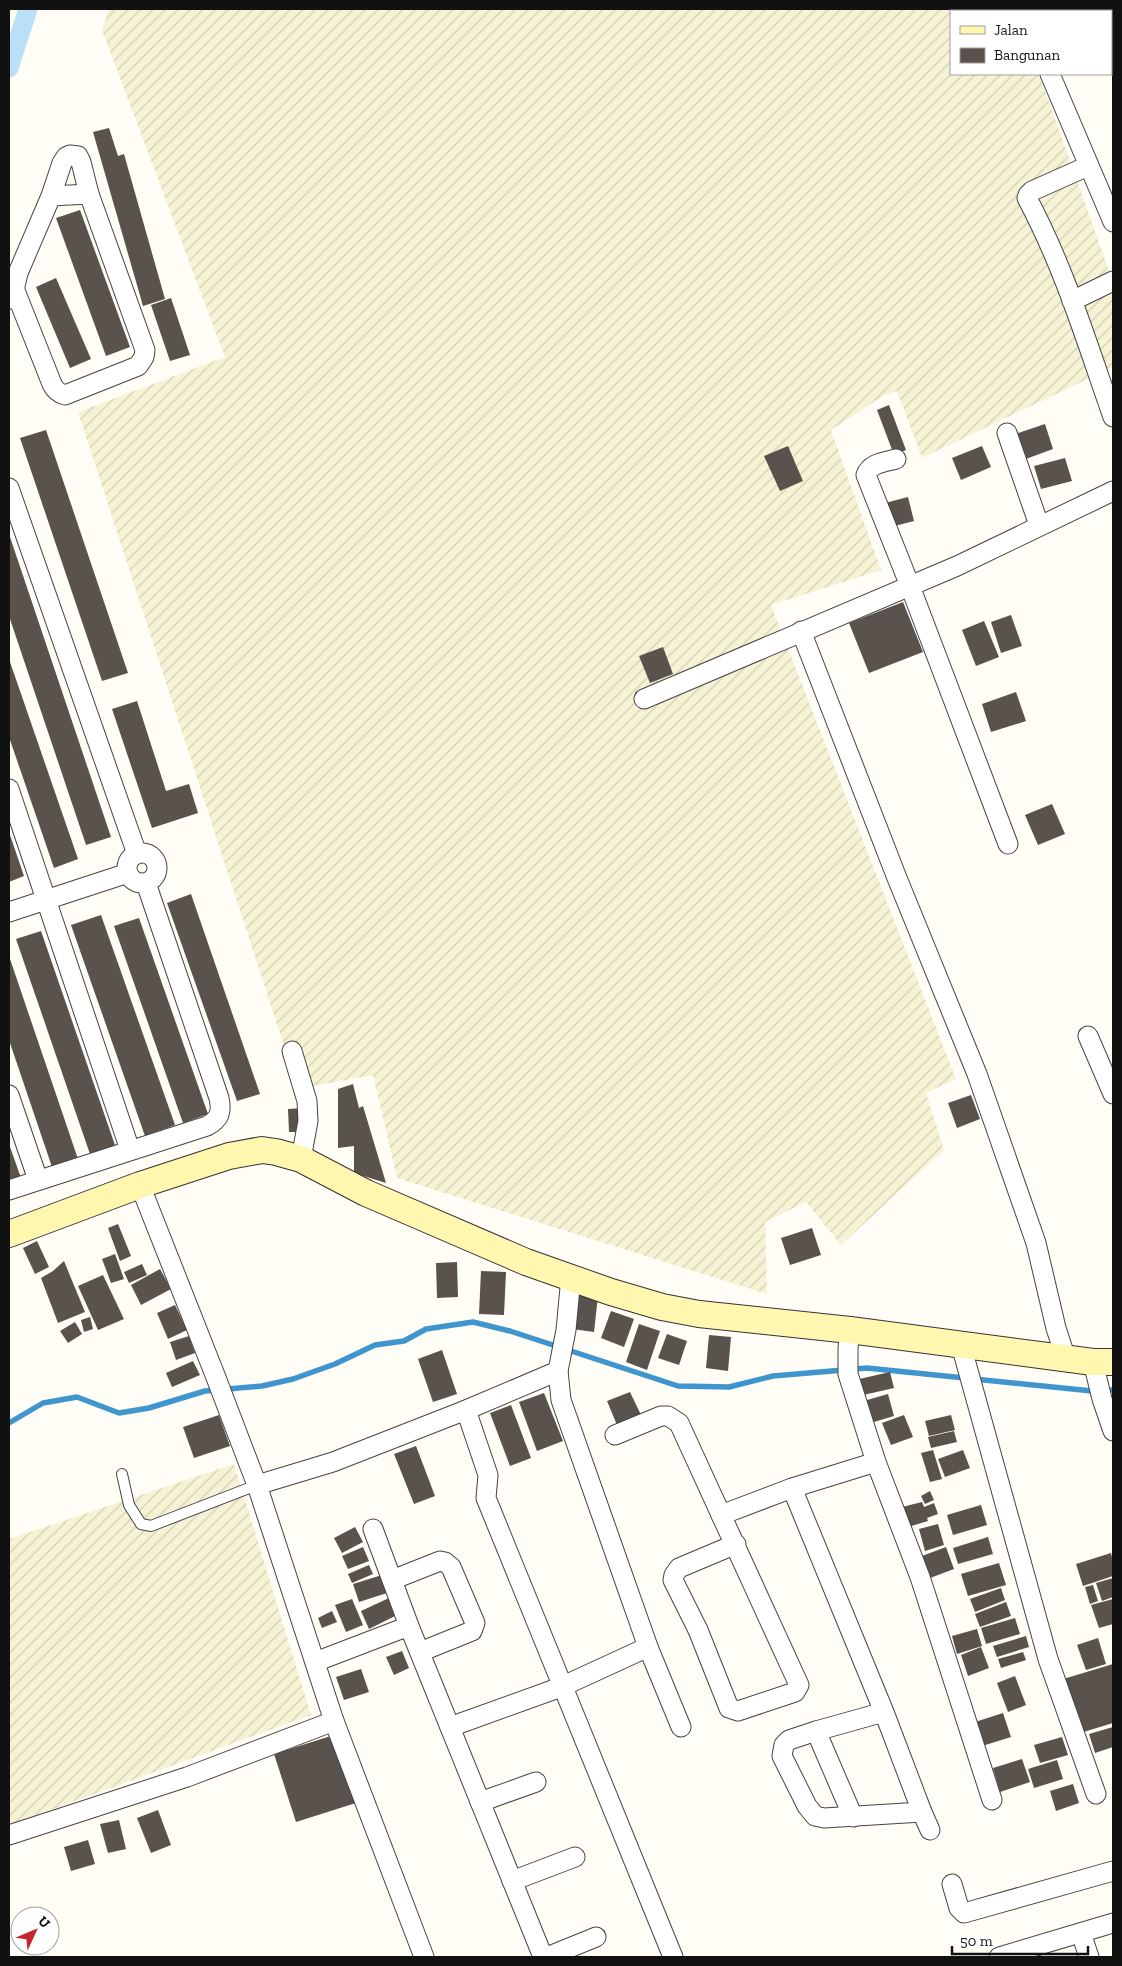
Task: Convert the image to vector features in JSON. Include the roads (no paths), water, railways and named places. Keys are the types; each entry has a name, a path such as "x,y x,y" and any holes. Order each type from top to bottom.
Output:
{"main road":[{"path":"9,1234 140,1185 228,1156 253,1150 276,1152 300,1159 366,1193 526,1262 662,1307 849,1339 964,1354 1066,1359 1101,1367"}],"street":[{"path":"1050,75 1113,222"},
{"path":"9,310 14,288 18,273 51,196 62,163 70,154 78,156 89,194 145,350 142,362 138,366 65,395 61,394 55,390 52,384 14,288"},
{"path":"1088,166 1032,191 1027,198 1072,301 1113,417"},
{"path":"51,196 89,194"},
{"path":"1072,301 1113,281"},
{"path":"1007,433 1039,525"},
{"path":"896,459 875,465 868,470 866,475 1008,844"},
{"path":"9,488 137,854"},
{"path":"644,699 957,566 1113,491"},
{"path":"801,631 897,878 984,1093 1036,1243 1056,1328 1066,1359"},
{"path":"9,789 130,1150"},
{"path":"137,854 149,855 156,864 155,875 146,883 137,882 128,873 128,862 137,854"},
{"path":"9,912 128,873"},
{"path":"9,1190 207,1126 218,1118 221,1106 146,883"},
{"path":"1088,1036 1113,1094"},
{"path":"292,1051 307,1101 308,1121 300,1159"},
{"path":"9,1095 38,1180"},
{"path":"140,1185 257,1485 334,1721 424,1957"},
{"path":"571,1277 566,1330 560,1362 561,1400 648,1647 681,1727"},
{"path":"849,1339 848,1374 876,1462 920,1577 992,1800"},
{"path":"964,1354 1048,1659 1096,1794"},
{"path":"257,1485 333,1462 466,1410 560,1362"},
{"path":"1101,1367 1102,1399 1113,1432"},
{"path":"466,1410 488,1475 486,1498 673,1957"},
{"path":"614,1435 662,1416 668,1416 679,1422 736,1544 799,1685 795,1692 738,1711 729,1708 698,1630 673,1580 679,1568 736,1544"},
{"path":"721,1515 792,1488 876,1462"},
{"path":"792,1488 930,1830"},
{"path":"373,1528 409,1626 512,1881 545,1957 596,1937"},
{"path":"392,1580 440,1561 445,1562 451,1567 475,1623 472,1631 420,1652"},
{"path":"315,1662 409,1626"},
{"path":"450,1727 562,1687 648,1647"},
{"path":"884,1712 789,1740 784,1745 782,1756 807,1806 815,1816 824,1818 853,1817 922,1812"},
{"path":"9,1835 187,1776 334,1721"},
{"path":"816,1731 853,1817"},
{"path":"480,1802 536,1782"},
{"path":"512,1881 575,1857"},
{"path":"952,1884 959,1908 964,1913 1113,1871"},
{"path":"1007,1956 1113,1923"},
{"path":"1081,1933 1089,1957"}],"lane":[{"path":"122,1474 129,1505 141,1524 151,1526 257,1485"}],"waterway":[{"path":"9,68 28,9"},
{"path":"9,1423 43,1403 77,1397 119,1413 149,1408 205,1391 262,1386 293,1379 335,1364 375,1345 404,1341 426,1329 473,1322 510,1331 678,1386 729,1387 773,1376 867,1368 1092,1391 1113,1390"}]}
